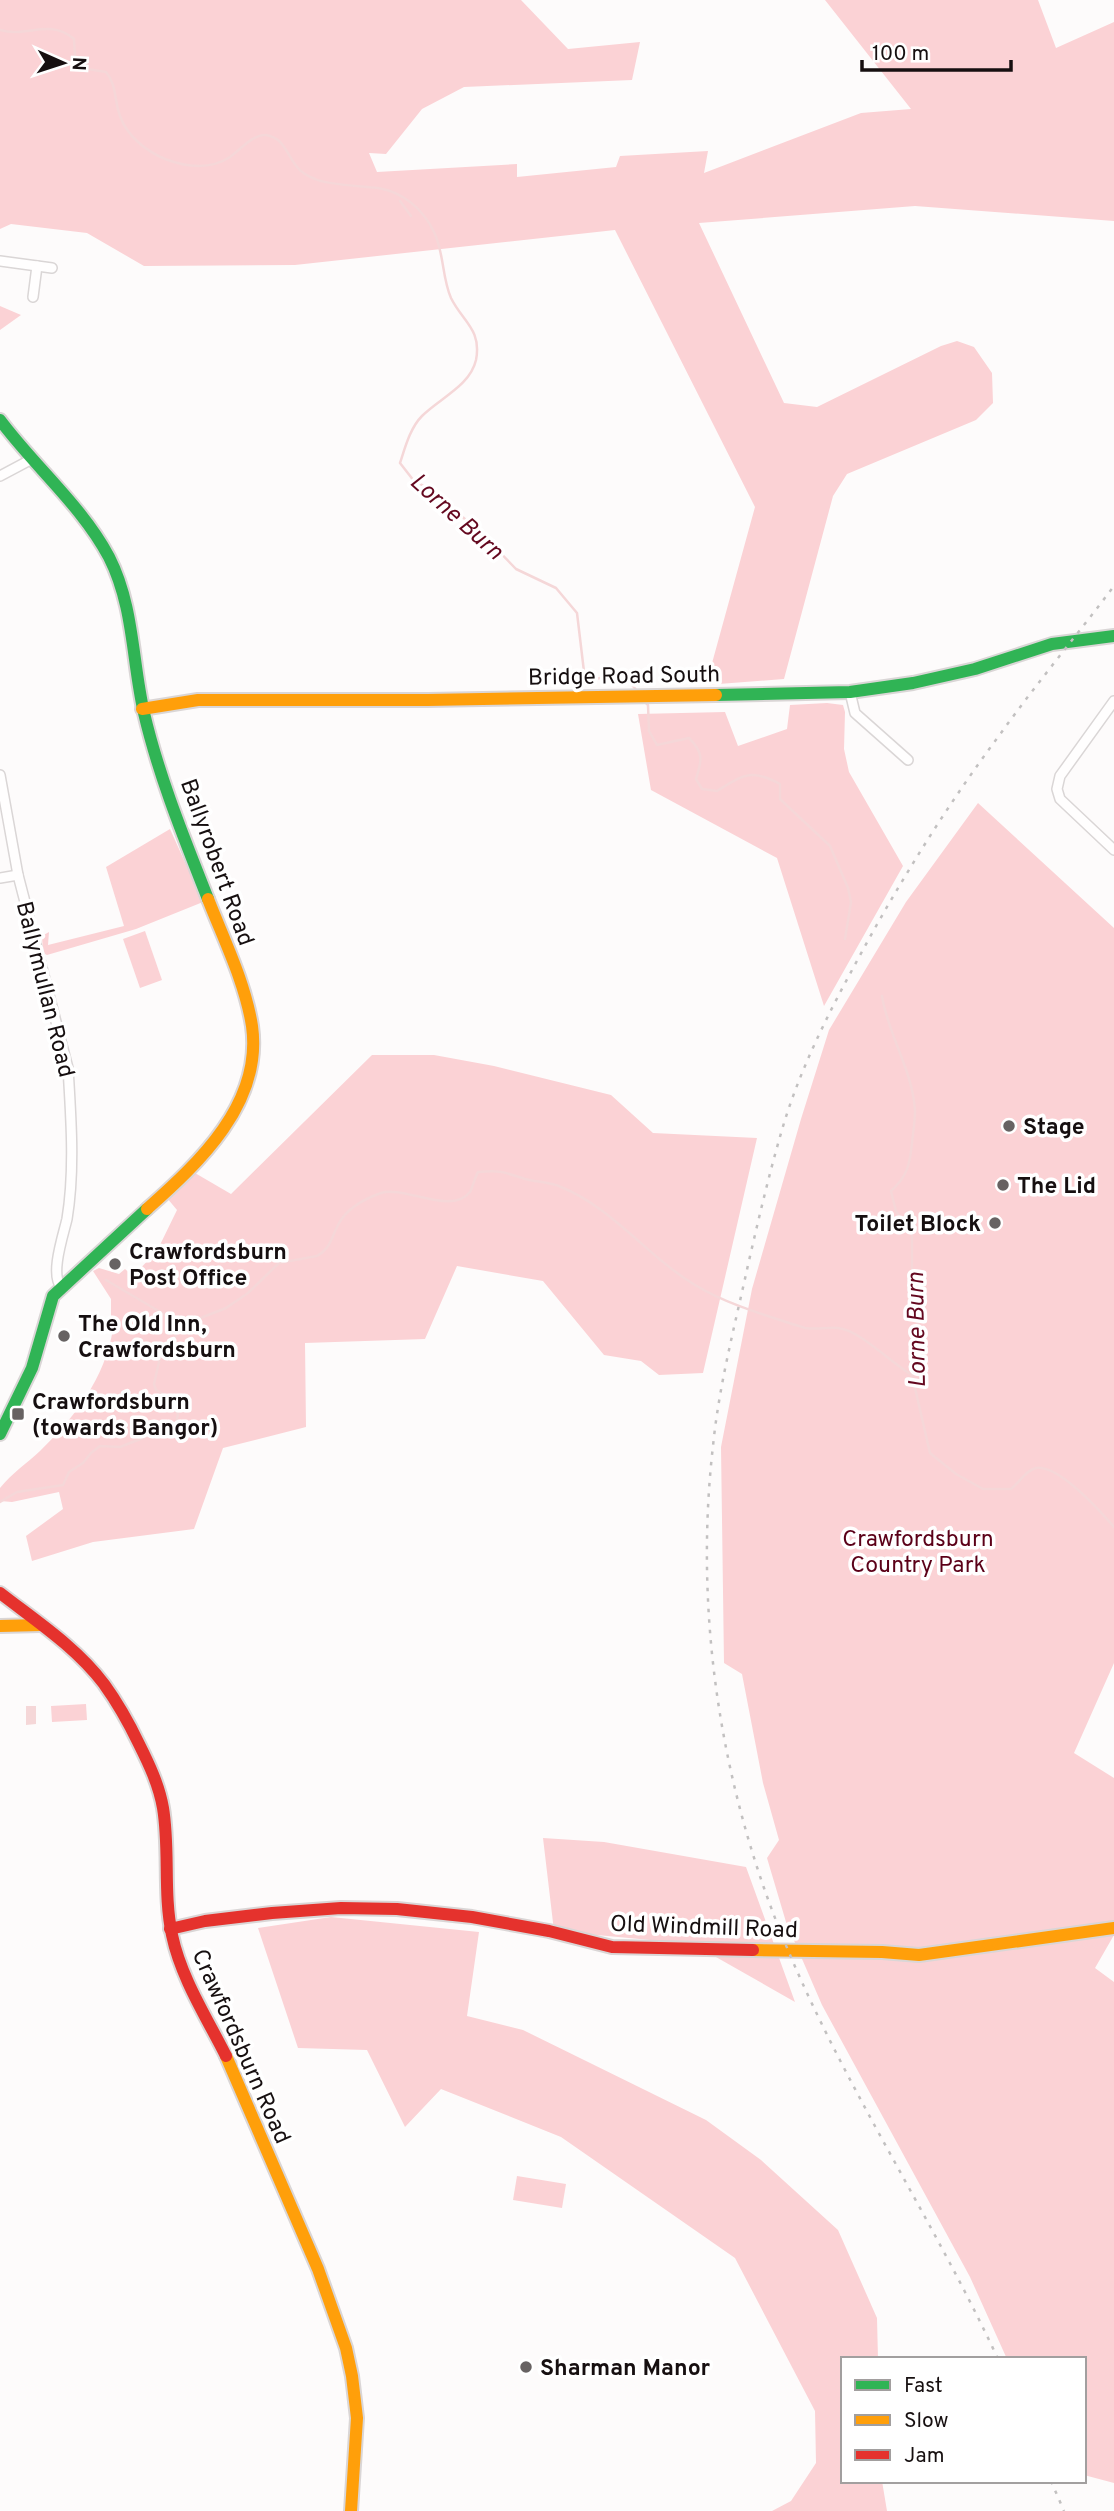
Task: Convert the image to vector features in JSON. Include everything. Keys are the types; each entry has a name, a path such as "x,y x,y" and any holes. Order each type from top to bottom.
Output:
{"main road":[{"name":"Ballyrobert Road","path":"0,420 93,530 121,584 133,632 142,709 163,775 244,992 252,1024 251,1070 240,1100 225,1126 205,1153 177,1181 61,1287"},
{"name":"Bridge Road South","path":"142,709 198,701 850,692 912,684 975,669 1052,643 1114,636"},
{"path":"0,1434 32,1368 53,1296 61,1287"},
{"name":"Crawfordsburn Road","path":"0,1593 79,1656 102,1679 153,1775 163,1805 170,1929 182,1965 238,2082 274,2172 331,2297 356,2406 356,2457 351,2511"},
{"path":"0,1626 41,1625"},
{"name":"Old Windmill Road","path":"170,1929 205,1921 272,1913 341,1908 397,1909 482,1919 549,1931 612,1947 919,1955 1114,1928"}],"street":[{"path":"0,261 52,268"},
{"path":"33,297 37,267"},
{"path":"0,476 32,459"},
{"path":"850,692 855,713 908,760"},
{"path":"1114,701 1060,776 1057,789 1063,803 1114,850"},
{"name":"Ballymullan Road","path":"0,775 18,875 68,1068 71,1094 70,1200 55,1279 61,1287"},
{"path":"0,878 18,875"}],"green space":[{"path":"0,0 521,0 568,49 640,42 632,80 464,87 422,109 386,154 369,153 377,172 517,164 517,177 616,167 620,156 708,151 704,173 861,113 911,109 825,0 1038,0 1056,48 1114,22 1114,221 915,206 699,223 784,403 817,407 941,346 957,341 974,347 992,373 993,403 976,420 847,474 833,496 784,679 706,685 755,507 615,230 295,265 144,266 87,233 11,224 0,229"},
{"path":"0,306 21,315 0,330"},
{"path":"790,705 843,705 844,749 849,772 903,866 824,1006 777,858 651,790 638,714 725,712 738,746 787,729"},
{"name":"Crawfordsburn Country Park","path":"978,803 1114,928 1114,1663 1074,1753 1114,1778 1114,1935 1095,1968 1114,1982 1114,2483 1086,2476 1086,2357 1006,2357 970,2277 822,2005 786,1922 767,1858 779,1840 763,1783 742,1674 724,1663 721,1447 752,1289 829,1030 906,902"},
{"path":"170,829 203,902 136,929 47,955 43,953 42,936 49,932 48,945 124,926 106,867"},
{"path":"145,931 162,980 140,988 123,939"},
{"path":"372,1055 434,1055 494,1066 611,1095 653,1133 757,1138 703,1373 659,1375 641,1361 604,1355 543,1281 457,1266 425,1339 305,1343 306,1427 223,1448 194,1529 93,1542 32,1561 26,1536 63,1509 59,1492 12,1502 0,1501 0,1488 65,1424 87,1396 103,1364 113,1329 111,1299 93,1271 99,1268 119,1274 125,1269 133,1276 157,1251 177,1210 167,1198 195,1173 231,1194"},
{"path":"86,1704 87,1720 52,1722 51,1706"},
{"path":"543,1838 604,1842 746,1867 795,2002 693,1944 554,1931"},
{"path":"331,1917 479,1932 467,2016 523,2030 706,2120 761,2160 838,2230 877,2318 878,2357 841,2357 841,2483 882,2483 887,2511 772,2511 791,2501 816,2463 815,2411 735,2258 561,2137 441,2089 405,2127 367,2050 298,2048 258,1928"},
{"path":"517,2176 566,2184 562,2208 513,2200"}],"shaded area":[{"path":"26,1706 36,1706 36,1724 26,1725"}],"waterway":[{"name":"Lorne Burn","path":"0,30 56,30 74,39 75,57 81,68 106,72 110,77 120,116 127,130 144,147 165,159 190,165 214,164 230,157 252,140 266,135 282,144 298,168 311,177 328,183 387,190 396,193 418,209 434,232 448,290 455,306 474,333 477,349 476,360 468,377 429,409 414,426 400,463 414,481 434,491 516,569 556,588 577,613 585,680 624,675 637,691"},
{"path":"400,201 411,216"},
{"name":"Lorne Burn","path":"645,702 648,705 649,731 657,745 689,738 697,748 700,762 696,779 702,789 717,791 741,778 754,775 780,784 780,799 830,846 848,888 851,902 845,939"},
{"name":"Lorne Burn","path":"882,996 889,1025 910,1082 915,1111 909,1164 901,1181 891,1191 896,1211 912,1234 912,1281 921,1348 912,1375 930,1453 956,1474 983,1489 1011,1489 1032,1469 1045,1469 1078,1490 1114,1527"},
{"path":"0,1502 17,1492 63,1485 69,1472 83,1463 100,1446 120,1447 148,1436 164,1435 171,1431 178,1414 167,1396 156,1390 154,1384 161,1353 173,1342 178,1330 226,1308 248,1293 279,1263 322,1253 341,1219 356,1205 375,1195 391,1192 440,1201 462,1199 470,1192 478,1172 502,1172 561,1187 597,1207 678,1274 708,1292 748,1310 805,1328 847,1330 912,1375"},
{"path":"106,1280 184,1326"}],"railway":[{"path":"997,2357 844,2068 788,1949 764,1888 733,1780 714,1670 709,1614 708,1502 719,1400 752,1247 784,1123 814,1046 868,941 941,820 980,761 1114,586"},
{"path":"1052,2483 1064,2511"}],"traffic: fast":[{"path":"0,420 86,521 109,557 128,614 150,737 208,899"},
{"path":"716,695 850,692 913,683 975,669 1052,644 1114,636"},
{"path":"0,1434 32,1368 53,1296 147,1209"}],"traffic: slow":[{"path":"142,709 198,700 428,700 716,695"},
{"path":"147,1209 206,1151 237,1106 248,1081 253,1054 249,1010 208,899"},
{"path":"0,1626 41,1625"},
{"path":"753,1950 919,1955 1114,1928"},
{"path":"226,2056 318,2269 346,2348 357,2418 351,2511"}],"traffic: jam":[{"path":"0,1593 55,1635 93,1671 118,1705 143,1752 163,1808 169,1919 176,1951 195,1997 226,2056"},
{"path":"170,1929 205,1921 272,1913 341,1908 397,1909 472,1917 549,1931 612,1947 753,1950"}],"place":[{"name":"Stage","path":"1009,1126"},
{"name":"The Lid","path":"1003,1185"},
{"name":"Toilet Block","path":"995,1223"},
{"name":"Crawfordsburn Post Office","path":"115,1264"},
{"name":"The Old Inn, Crawfordsburn","path":"64,1336"},
{"name":"Crawfordsburn (towards Bangor)","path":"18,1414"},
{"name":"Sharman Manor","path":"526,2367"}]}
